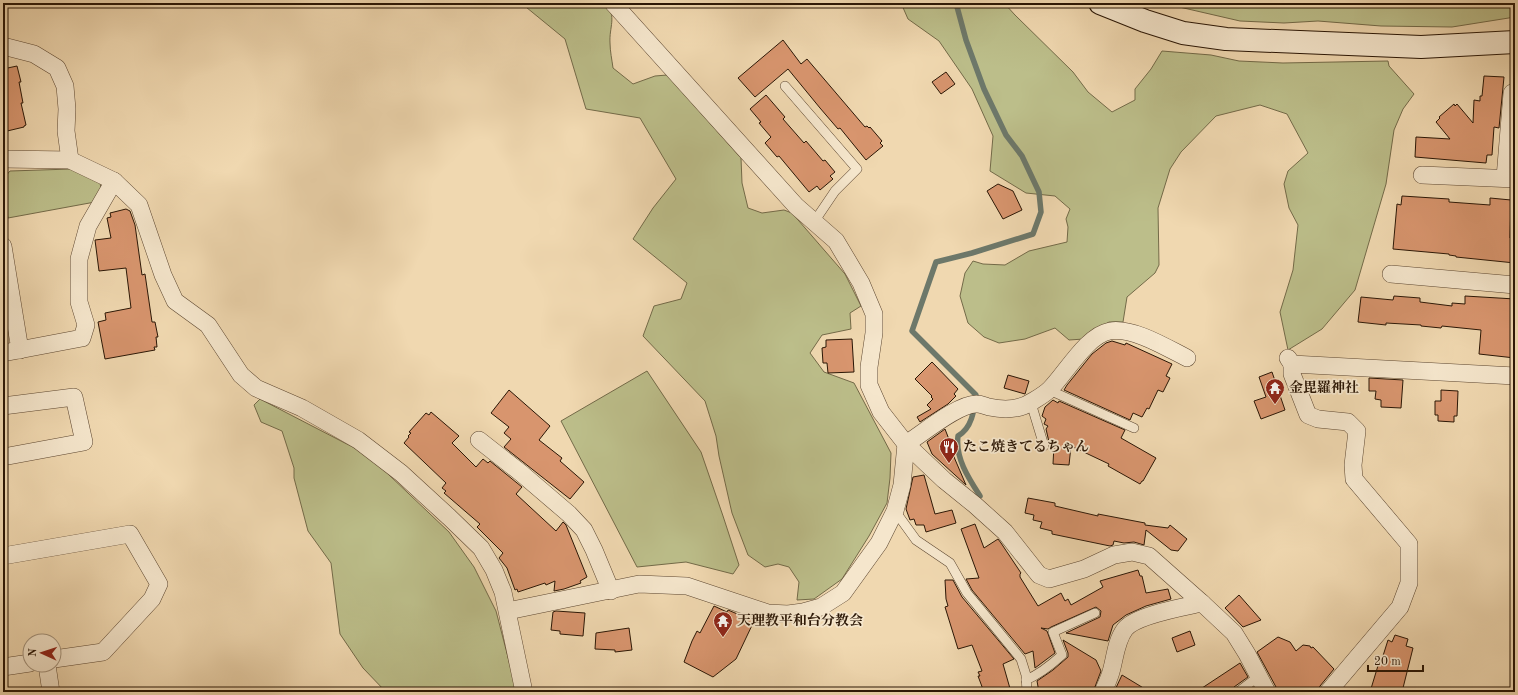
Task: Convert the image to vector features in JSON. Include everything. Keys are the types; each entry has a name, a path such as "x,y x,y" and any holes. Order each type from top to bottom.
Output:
{"street":[{"path":"613,3 796,206 836,241 862,283 874,314 874,333 869,368 869,385 881,412 906,444 944,480 1005,532 1039,575 1049,579 1084,569 1114,555 1132,552 1149,556 1202,602 1234,633 1267,692"},
{"path":"1100,3 1145,21 1183,33 1226,39 1422,47 1515,42"},
{"path":"3,46 34,54 57,68 65,86 66,131 70,160"},
{"path":"1422,175 1510,179 1512,93"},
{"path":"3,159 70,160 114,181 139,205 163,275 174,301 208,325 241,375 256,388 302,408 358,440 401,473 480,548 494,570 503,592 524,692"},
{"path":"3,353 82,338 86,325 79,302 79,259 88,226 114,181"},
{"path":"3,246 20,350"},
{"path":"1391,274 1515,285"},
{"path":"906,444 964,406 977,404 1007,410 1031,403 1049,390 1080,351 1099,336 1110,331 1125,331 1144,337 1187,358"},
{"path":"1328,692 1400,607 1409,583 1409,544 1354,479 1353,465 1357,431 1348,422 1318,419 1308,415 1292,374 1290,360 1515,376"},
{"path":"3,406 74,397 84,442 3,457"},
{"path":"479,440 569,514 584,530 611,591"},
{"path":"508,611 611,591 639,584 688,586 768,613 788,614 821,607 843,593 878,543 895,511 902,484 906,444"},
{"path":"3,556 130,534 159,584 152,599 103,652 62,658"},
{"path":"1103,692 1110,675 1117,645 1125,628 1134,622 1151,615 1202,602"},
{"path":"3,667 22,664"},
{"path":"48,673 51,692"}],"lane":[{"path":"785,86 857,169 835,191 814,222"},
{"path":"1049,390 1134,428"},
{"path":"1031,403 1044,446"},
{"path":"895,511 916,540 950,563 966,593 1021,659 1027,692"},
{"path":"1026,680 1037,675 1054,663 1062,655 1053,632 1095,612"},
{"path":"1238,692 1259,676"}],"green space":[{"path":"521,3 606,3 612,18 610,43 613,68 633,84 655,76 667,75 741,158 742,183 748,208 762,213 784,210 792,213 845,274 861,306 850,313 851,329 822,335 810,353 824,372 854,383 891,453 887,503 869,536 842,579 814,599 797,600 799,582 789,567 778,564 765,567 748,555 732,513 716,436 705,401 643,336 654,306 681,299 687,283 633,239 653,208 676,179 640,118 586,109 565,39"},
{"path":"901,3 1004,3 1073,72 1088,92 1112,112 1135,100 1135,89 1151,69 1162,51 1211,55 1239,61 1283,63 1388,61 1389,66 1414,94 1403,109 1394,130 1386,184 1355,290 1322,329 1288,350 1280,312 1293,270 1298,225 1289,208 1284,184 1288,171 1308,153 1287,114 1260,105 1216,116 1181,152 1170,169 1158,208 1159,265 1155,273 1127,297 1123,322 1109,322 1084,339 1069,340 1055,328 1025,339 999,343 984,337 968,323 960,296 965,273 973,261 983,264 1005,265 1029,251 1067,242 1068,227 1066,219 1070,209 1055,196 1026,193 990,171 993,136 972,89 939,41 908,19"},
{"path":"1162,3 1515,3 1515,17 1452,27 1381,26 1318,21 1284,23 1240,21"},
{"path":"71,169 99,180 102,191 95,202 8,218 3,192 3,179 10,171"},
{"path":"647,371 701,452 739,565 733,574 686,562 637,567 561,421"},
{"path":"260,399 368,455 449,532 474,567 496,611 517,692 386,692 363,668 340,634 331,563 308,531 294,478 294,468 282,431 261,422 254,405"}],"building":[{"path":"783,40 801,64 807,59 865,127 870,127 882,141 880,143 883,146 866,160 788,69 755,97 738,78"},
{"path":"17,66 21,82 19,82 23,103 21,103 26,125 24,127 3,132 3,69"},
{"path":"946,72 955,84 941,94 932,82"},
{"path":"1484,76 1504,77 1499,128 1494,127 1492,155 1487,155 1486,163 1415,157 1416,137 1450,139 1436,122 1440,118 1439,117 1454,104 1455,106 1457,104 1473,123 1474,100 1480,101"},
{"path":"766,95 785,117 783,119 804,143 806,141 823,161 825,160 835,172 830,176 833,179 820,190 817,186 809,192 779,156 777,157 765,143 771,137 750,109"},
{"path":"998,184 1013,191 1022,210 1003,219 987,191"},
{"path":"1402,196 1449,199 1449,202 1490,205 1490,198 1511,200 1510,238 1515,238 1515,263 1456,257 1449,254 1393,249 1397,204 1401,205"},
{"path":"126,209 130,211 135,225 142,275 145,274 152,322 155,322 158,337 156,337 157,347 154,347 155,350 105,359 98,322 106,320 105,313 131,308 126,268 99,271 95,240 111,238 107,218 111,217 110,213"},
{"path":"1394,296 1420,298 1420,302 1452,306 1452,303 1465,304 1465,296 1515,299 1515,358 1479,354 1481,330 1442,326 1441,328 1421,325 1386,323 1386,325 1358,322 1361,297 1393,300"},
{"path":"852,339 854,372 828,373 827,363 823,363 822,348 826,347 826,340"},
{"path":"1112,341 1125,345 1126,343 1172,364 1166,376 1170,378 1163,392 1158,390 1149,409 1147,408 1142,417 1133,413 1130,420 1064,390 1092,354 1106,343"},
{"path":"932,362 958,389 954,394 956,396 948,404 920,422 917,417 931,409 927,405 933,399 931,397 932,396 915,379"},
{"path":"1272,372 1285,410 1261,419 1254,401 1266,397 1259,377"},
{"path":"1008,375 1029,381 1025,394 1004,388"},
{"path":"1369,378 1403,380 1401,408 1381,407 1381,400 1375,399 1376,391 1369,391"},
{"path":"509,390 550,426 539,440 562,458 560,461 584,482 570,499 504,447 511,439 504,433 509,427 491,413"},
{"path":"1441,390 1458,391 1457,416 1454,416 1454,422 1438,421 1438,415 1435,415 1435,401 1441,401"},
{"path":"1053,400 1058,403 1059,401 1125,430 1121,438 1156,458 1143,481 1140,484 1108,466 1109,464 1071,446 1069,465 1053,464 1054,445 1049,442 1046,429 1048,426 1044,424 1046,419 1042,416 1045,407"},
{"path":"431,412 459,436 452,443 476,467 483,459 488,463 490,461 522,487 516,494 556,531 563,522 566,525 587,577 580,581 581,583 554,591 555,581 546,585 545,583 518,592 517,589 515,590 507,568 499,558 503,553 477,527 480,524 444,493 446,491 442,488 446,483 404,443 411,433 409,432 426,413 429,415"},
{"name":"たこ焼きてるちゃん","path":"945,429 950,442 948,443 966,485 932,454 927,442"},
{"path":"924,475 935,514 952,510 956,523 926,532 924,525 916,525 914,519 910,520 906,509 913,477"},
{"path":"1028,498 1055,503 1055,506 1098,516 1098,514 1145,523 1145,525 1168,528 1170,525 1187,539 1178,551 1171,550 1146,530 1144,545 1134,542 1124,543 1114,541 1113,545 1110,546 1052,534 1052,531 1040,528 1042,522 1033,520 1034,515 1025,513"},
{"path":"975,524 984,548 998,539 1021,573 1020,577 1038,606 1061,593 1065,601 1068,599 1071,605 1103,587 1100,581 1138,570 1140,576 1142,576 1146,593 1168,589 1171,599 1146,606 1126,615 1113,625 1108,641 1066,633 1100,617 1101,611 1096,607 1048,629 1041,628 1047,631 1055,653 1035,668 1033,651 1025,654 972,590 966,579 979,578 961,529"},
{"path":"945,580 953,580 962,597 1014,659 1003,664 1011,692 984,692 978,676 980,676 978,672 982,671 972,645 958,649 945,607 948,606"},
{"path":"1239,595 1261,620 1243,627 1225,608"},
{"path":"714,606 727,612 728,610 742,616 755,619 736,659 713,677 684,662 697,631 700,633"},
{"path":"553,612 585,613 583,636 560,634 560,631 551,630"},
{"path":"629,628 632,650 615,652 615,650 595,649 596,633"},
{"path":"1190,631 1195,645 1177,652 1172,638"},
{"path":"1395,635 1408,639 1406,646 1413,648 1402,692 1370,692 1380,659 1382,659 1388,640 1392,642"},
{"path":"1278,637 1290,642 1296,651 1303,645 1310,646 1311,648 1313,647 1334,669 1320,686 1318,691 1277,692 1276,687 1257,652"},
{"path":"1063,640 1096,660 1101,671 1093,692 1039,692 1037,681 1068,657"},
{"path":"1240,663 1248,677 1234,687 1232,692 1196,692"},
{"path":"1122,675 1150,692 1114,692"}],"waterway":[{"path":"956,3 966,40 984,89 1006,135 1022,156 1039,192 1041,212 1033,234 972,253 936,262 912,331 976,395 972,418 963,433 958,436 958,444 964,468 980,496"}],"place":[{"name":"金毘羅神社","path":"1275,405"},
{"name":"たこ焼きてるちゃん","path":"949,464"},
{"name":"天理教平和台分教会","path":"723,638"}]}
